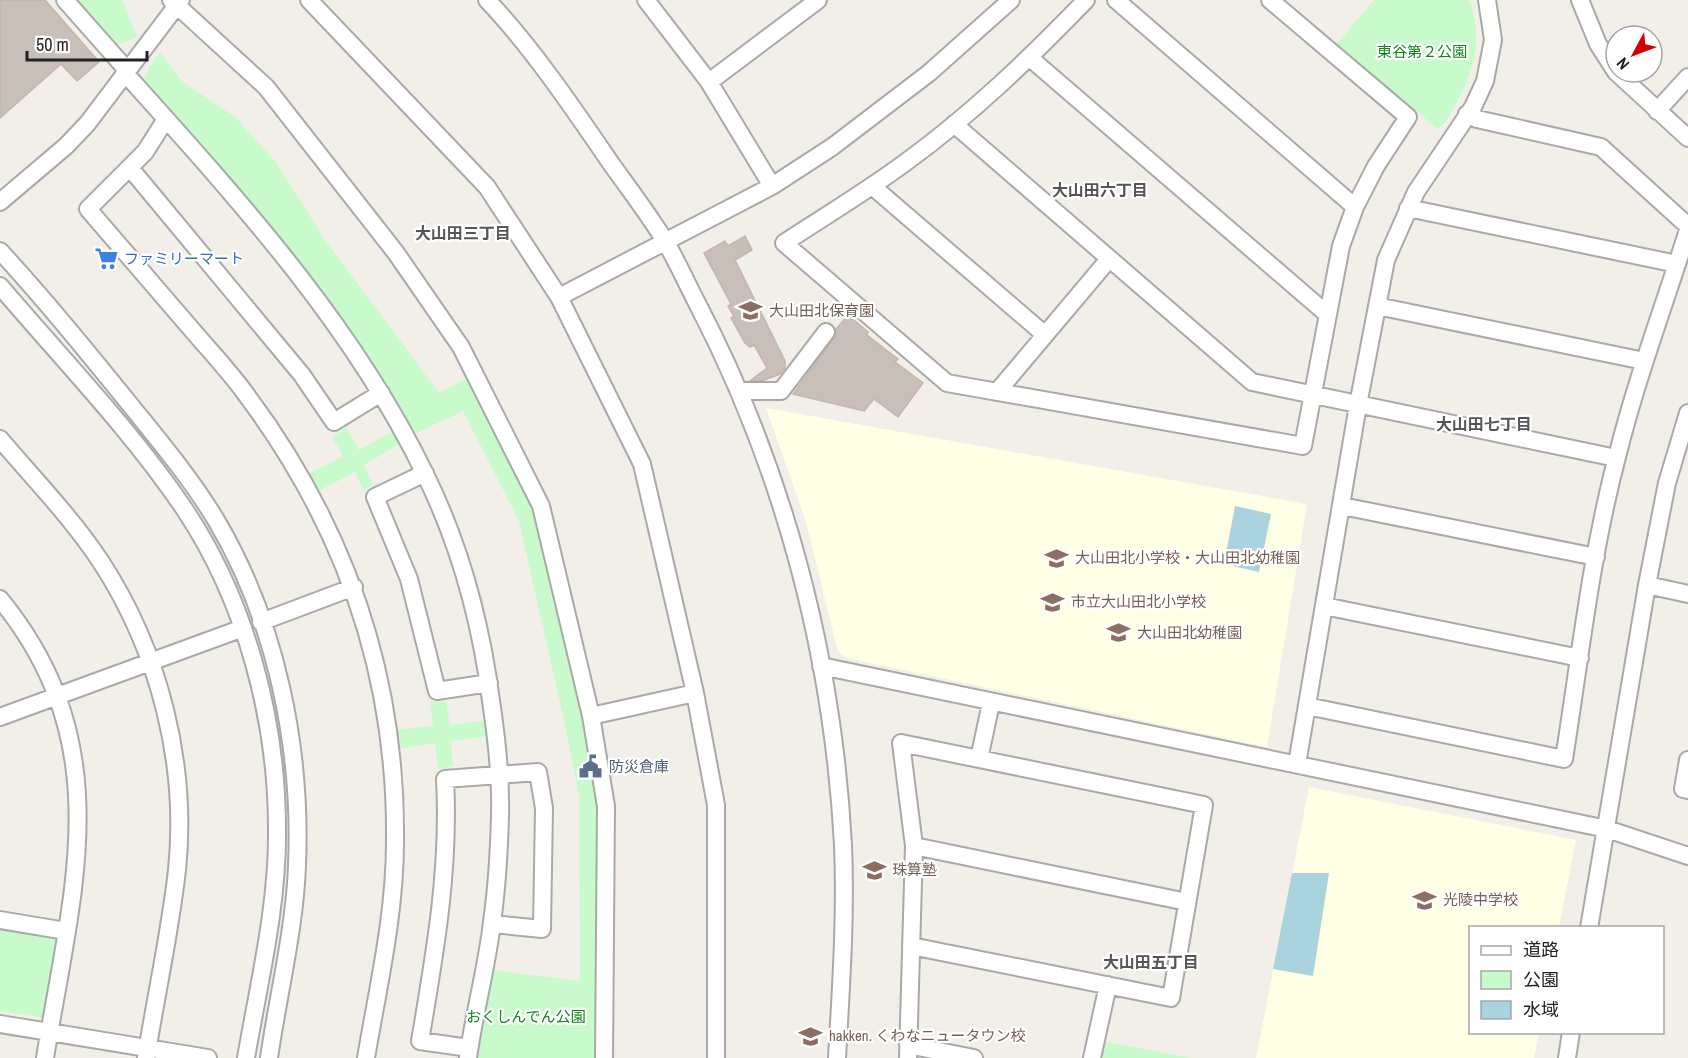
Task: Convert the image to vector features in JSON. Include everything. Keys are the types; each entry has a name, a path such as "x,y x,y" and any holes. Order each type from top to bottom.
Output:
{"street":[{"path":"65,0 268,237 381,393 425,473 460,562 483,644 499,773 500,816 492,924 468,1053 420,1041 445,878 447,819 445,779 499,773 538,771 544,808 542,929 492,924"},
{"path":"309,0 487,187 560,297 642,464 695,693 718,826 716,1058"},
{"path":"487,0 572,106 665,242 739,391 794,543 821,666 835,761 843,844 844,918 837,1058"},
{"path":"646,0 709,82 772,186"},
{"path":"709,82 818,0"},
{"path":"560,297 772,186 832,147 902,95 1011,0"},
{"path":"1086,0 1030,58 954,124 872,186 784,243 947,383 1303,446 1341,246 1355,207 1376,166 1408,117 1282,4"},
{"path":"1116,0 1355,207"},
{"path":"1297,764 1358,405 1389,253 1408,208 1485,81 1492,53 1492,27 1487,0"},
{"path":"1580,0 1604,53"},
{"path":"0,202 66,146 87,124 176,2 267,87 396,253 461,347 541,506 591,716 607,818 604,1058"},
{"path":"1030,58 1327,314"},
{"path":"1657,111 1688,77"},
{"path":"1629,84 1688,138"},
{"path":"1307,706 1564,759 1596,557 1616,458 1644,360 1688,228 1601,147 1477,119 1467,114"},
{"path":"166,119 130,168 88,209 244,391 268,423 308,487 354,587 383,696 395,785 392,907 366,1058"},
{"path":"954,124 1252,382 1313,397 1616,458"},
{"path":"130,168 302,375 334,422 381,393"},
{"path":"872,186 1044,334"},
{"path":"1408,208 1677,264"},
{"path":"0,251 97,363 195,489 231,549 249,587 276,666 295,770 298,821 293,912 269,1058"},
{"path":"997,392 1109,259"},
{"path":"0,286 152,464 186,511 211,555 243,628 261,688 278,829 272,913 246,1058"},
{"path":"1377,306 1644,360"},
{"path":"739,391 781,391 826,332"},
{"path":"1589,926 1647,585 1667,483 1688,413"},
{"path":"0,439 100,562 132,619 151,662 172,746 178,836 170,919 147,1052"},
{"path":"425,473 375,497 409,579 437,691 489,683"},
{"path":"1342,506 1596,557"},
{"path":"1647,585 1688,594"},
{"path":"261,622 354,587"},
{"path":"0,598 32,644 56,696 73,751 79,798 77,859 45,1058"},
{"path":"1324,606 1580,658"},
{"path":"0,717 243,628"},
{"path":"821,666 1607,829 1688,856"},
{"path":"591,716 695,693"},
{"path":"979,759 991,703"},
{"path":"911,946 1171,998 1204,805 901,743 914,846 911,946 908,1051 974,1058"},
{"path":"1688,760 1683,789 1688,790"},
{"path":"914,846 1187,902"},
{"path":"0,920 66,931"},
{"path":"1092,1058 1108,985"},
{"path":"0,1024 147,1052 207,1058"},
{"path":"1567,1058 1571,1034"}],"shaded area":[{"name":"大山田北小学校・大山田北幼稚園","path":"766,408 1307,504 1267,747 847,658 838,652 806,522"},
{"name":"光陵中学校","path":"1309,787 1576,840 1559,926 1469,926 1469,1034 1539,1034 1534,1058 1256,1058"}],"green space":[{"path":"75,0 122,0 137,37 114,46"},
{"name":"東谷第２公園","path":"1374,0 1469,0 1476,28 1475,55 1461,94 1445,122 1437,129 1409,104 1405,107 1335,46"},
{"name":"おくしんでん公園","path":"160,52 183,82 235,117 275,161 327,243 439,393 468,378 536,514 581,703 599,811 596,1058 476,1058 491,970 580,981 579,796 519,521 463,411 414,434 389,391 352,337 144,82 148,70"},
{"path":"346,428 359,450 395,430 401,443 364,465 373,485 363,490 355,472 318,491 309,474 343,456 332,437"},
{"path":"446,701 450,725 487,720 488,736 451,741 453,766 438,769 435,743 397,749 394,730 433,726 430,702"},
{"path":"0,927 58,936 45,1018 0,1011"},
{"path":"1103,1041 1190,1058 1100,1058"}],"water":[{"path":"1235,506 1271,514 1259,572 1224,564"},
{"path":"1292,873 1329,873 1313,976 1273,969"}],"building":[{"path":"0,0 45,0 99,62 77,81 61,64 0,118"},
{"name":"大山田北保育園","path":"745,236 752,250 735,260 785,361 785,368 780,374 762,381 750,381 767,368 754,345 750,347 745,343 731,318 734,316 728,306 731,304 704,253 725,241 728,246"},
{"path":"848,315 868,332 867,335 898,359 895,362 923,383 898,417 874,399 864,411 793,394 834,338 836,329"}],"place":[{"name":"ファミリーマート","path":"106,259"},
{"name":"大山田北保育園","path":"751,311"},
{"name":"大山田北小学校・大山田北幼稚園","path":"1057,558"},
{"name":"市立大山田北小学校","path":"1053,602"},
{"name":"大山田北幼稚園","path":"1119,633"},
{"name":"防災倉庫","path":"591,767"},
{"name":"珠算塾","path":"874,870"},
{"name":"光陵中学校","path":"1425,900"},
{"name":"hakken. くわなニュータウン校","path":"811,1036"}],"district":[{"name":"大山田六丁目","path":"1100,190"},
{"name":"大山田三丁目","path":"463,233"},
{"name":"大山田七丁目","path":"1484,424"},
{"name":"大山田五丁目","path":"1151,962"}]}
